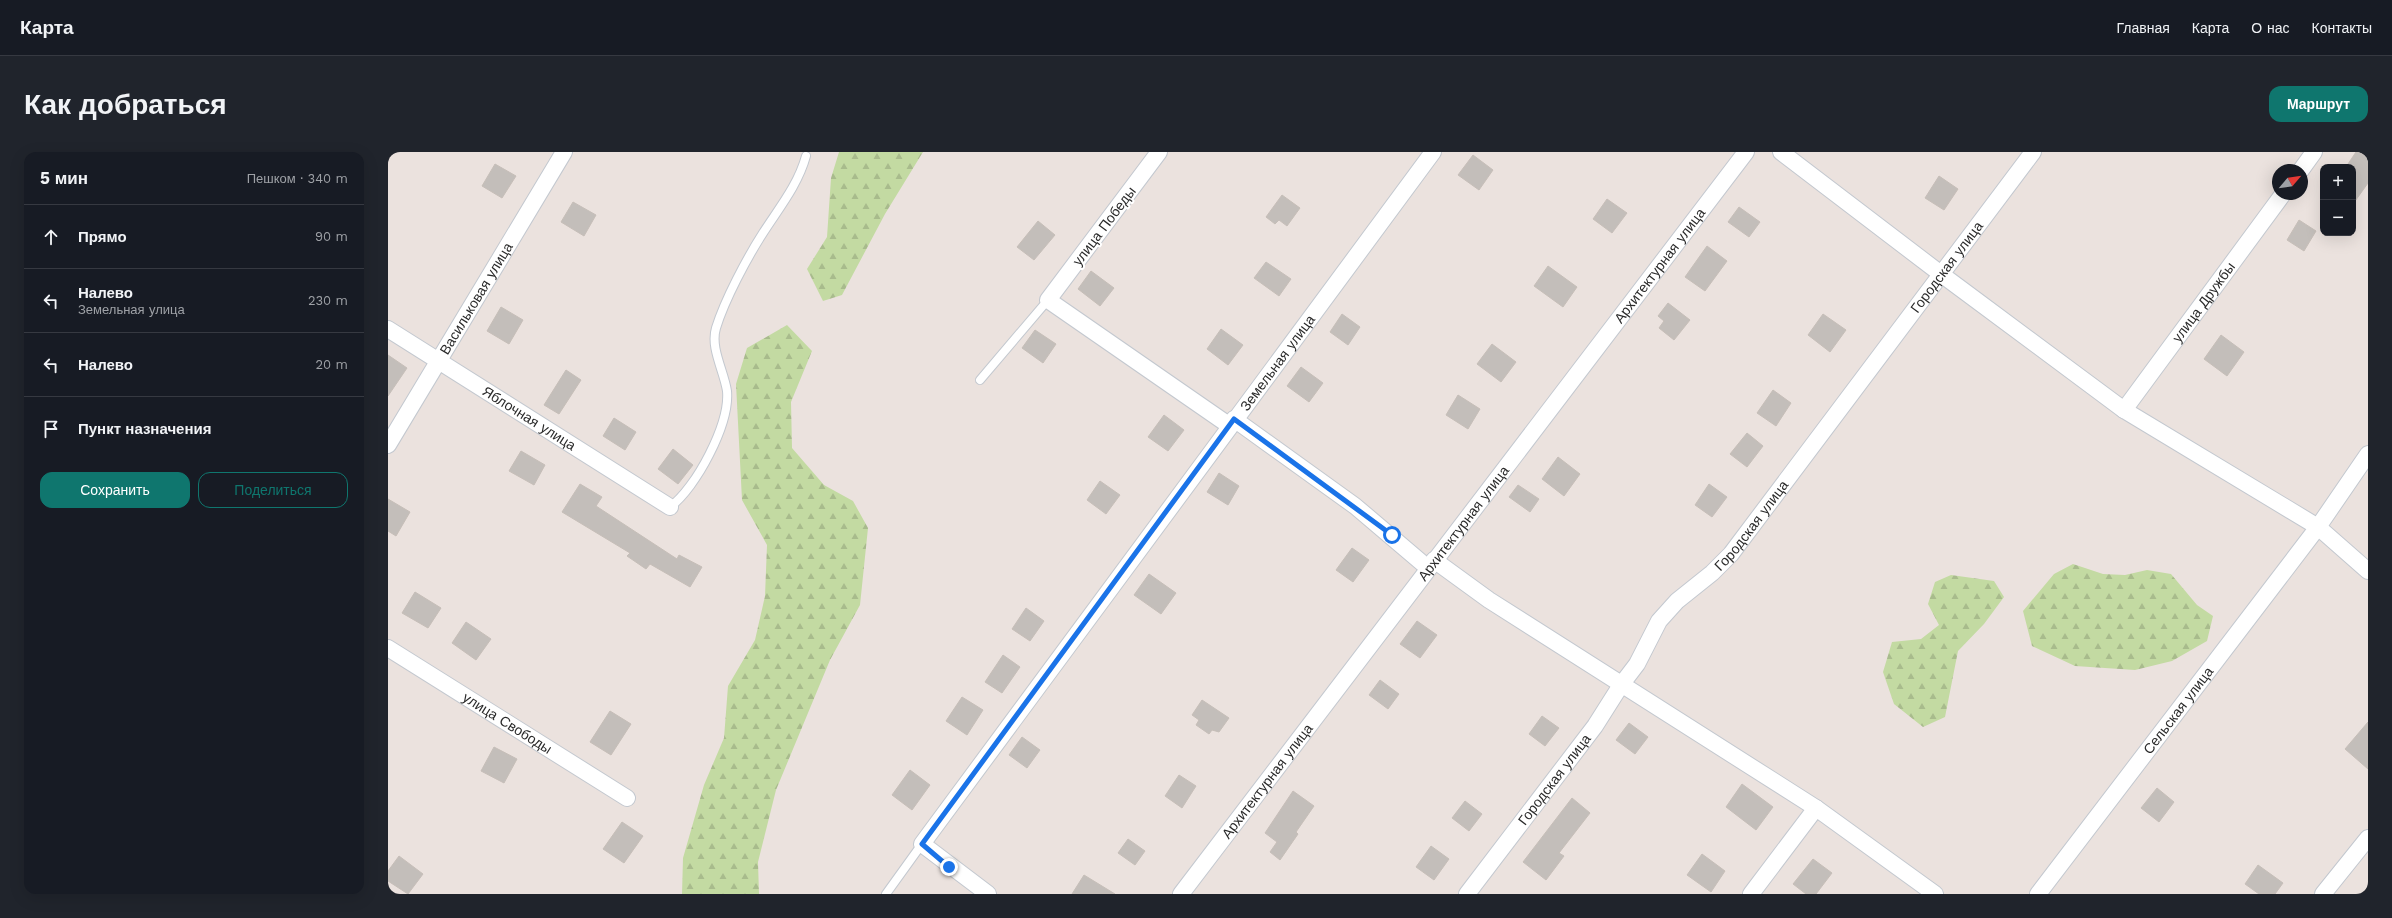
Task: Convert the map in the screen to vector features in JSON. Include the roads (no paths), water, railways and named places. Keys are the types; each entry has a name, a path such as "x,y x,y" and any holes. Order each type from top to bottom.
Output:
{"street":[{"name":"Васильковая улица","path":"388,445 564,152"},
{"name":"улица Победы","path":"1048,300 1159,152"},
{"name":"Земельная улица","path":"922,844 1232,422 1433,152"},
{"name":"Архитектурная улица","path":"1180,894 1746,152"},
{"path":"1781,152 1940,274 2124,410 2318,527 2368,570"},
{"name":"Городская улица","path":"1467,894 1595,726 1621,685 1637,664 1659,621 1677,601 1712,573 1731,554 2033,152"},
{"path":"2305,164 2314,152"},
{"name":"улица Дружбы","path":"2124,410 2279,200"},
{"path":"1048,300 1232,422 1355,506 1431,564 1816,808 1935,894"},
{"name":"Яблочная улица","path":"388,329 670,507"},
{"name":"Сельская улица","path":"2038,894 2318,527 2368,454"},
{"name":"улица Свободы","path":"388,648 627,798"},
{"path":"1751,894 1816,808"},
{"path":"2323,894 2368,838"},
{"path":"922,844 988,894"}],"lane":[{"path":"670,507 681,499 694,483 723,424 727,405 726,390 716,344 716,330 727,302 762,235 801,175 806,156"},
{"path":"980,380 1048,300"},
{"path":"886,894 922,844"}]}
